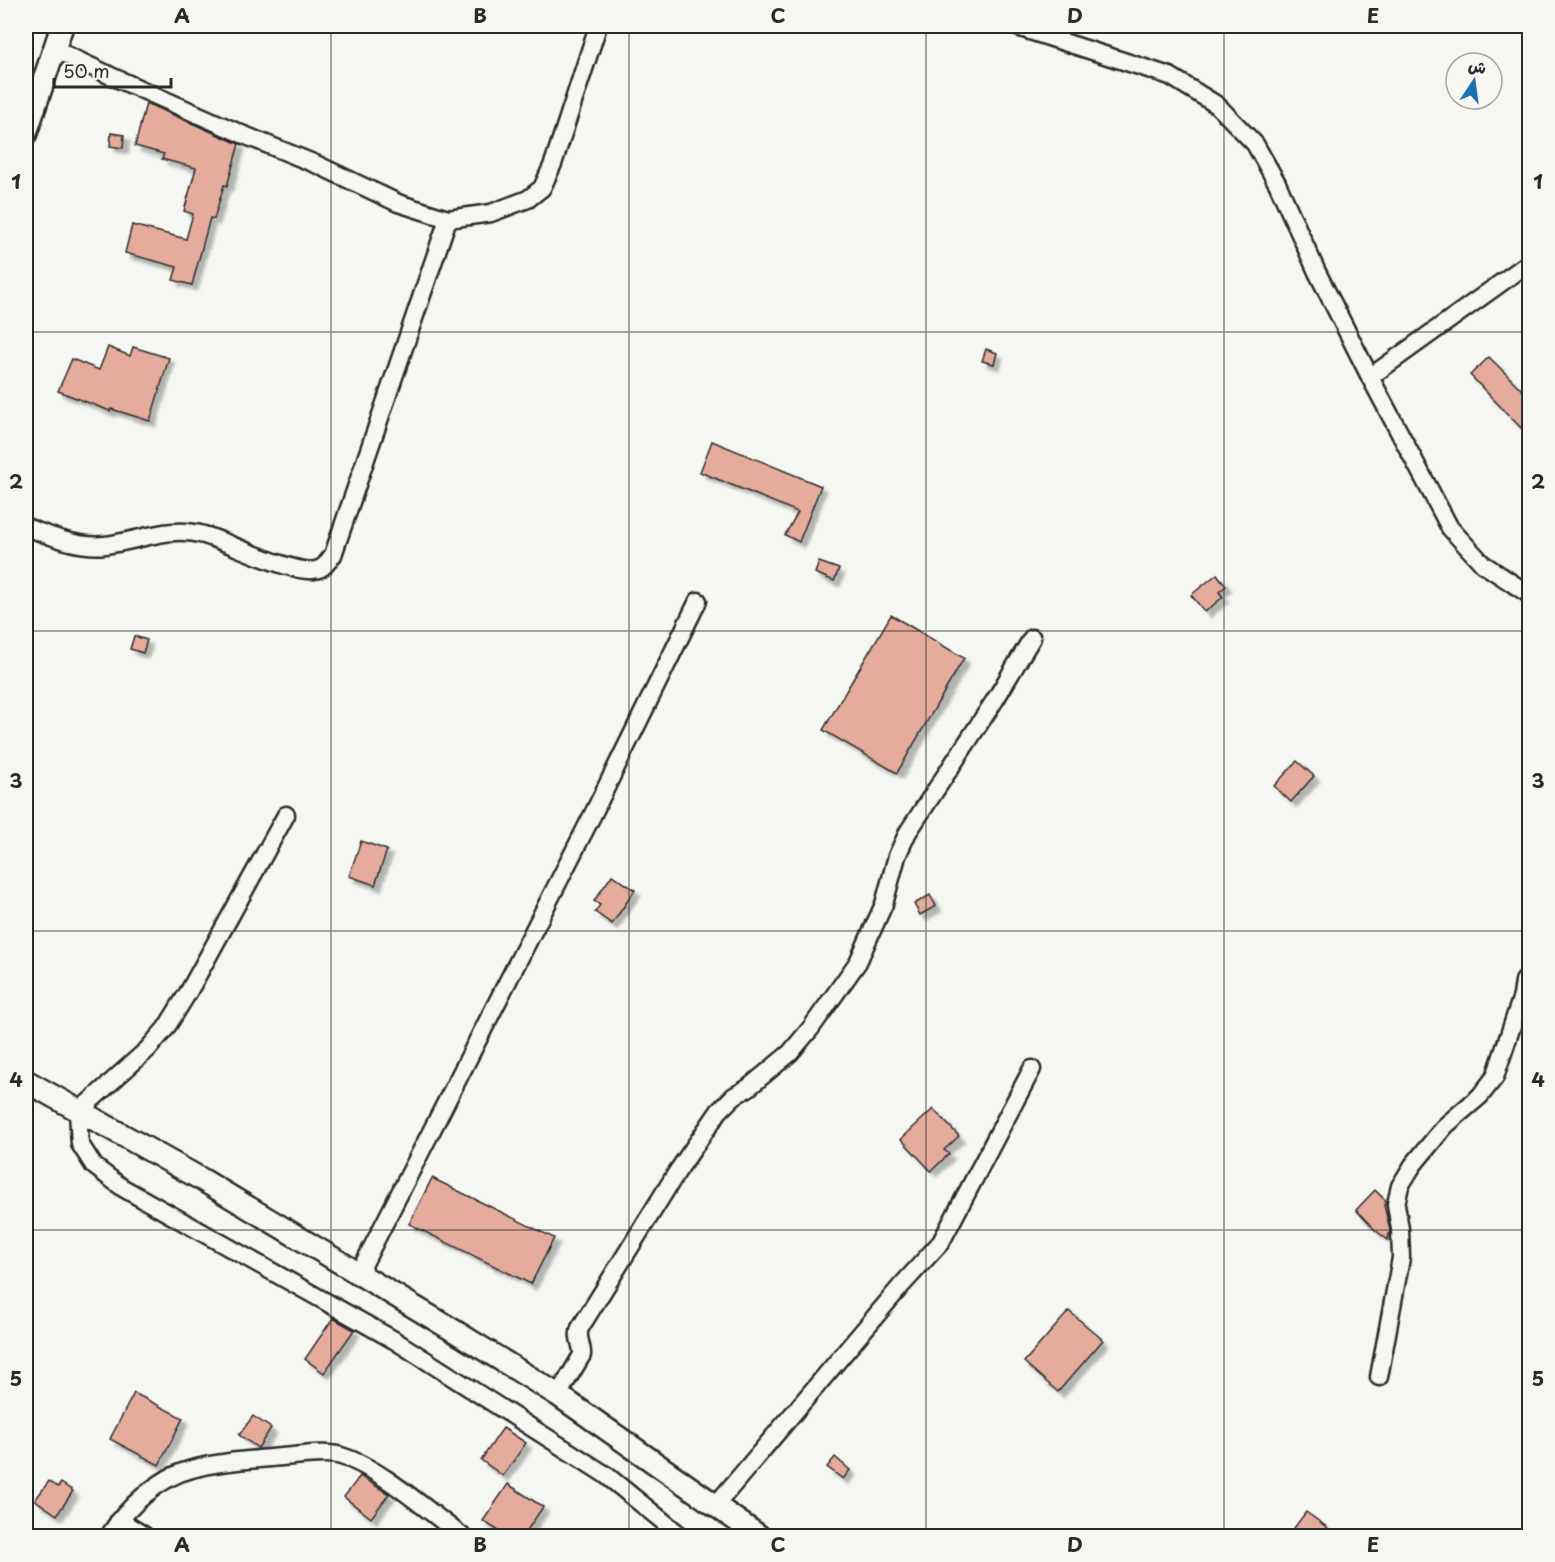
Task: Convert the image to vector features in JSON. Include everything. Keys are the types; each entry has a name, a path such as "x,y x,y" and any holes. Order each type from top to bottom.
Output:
{"main road":[{"path":"26,133 62,26"},
{"path":"26,1082 201,1179 558,1395 759,1536"}],"street":[{"path":"54,49 399,203 448,219 491,213 528,198 542,188 553,164 598,26"},
{"path":"1014,26 1170,76 1217,105 1255,144 1278,183 1317,272 1370,377 1450,528 1484,564 1530,595"},
{"path":"26,528 74,544 104,545 179,530 204,535 291,568 307,571 321,568 333,555 448,219"},
{"path":"1370,377 1530,262"},
{"path":"358,1275 592,816 698,601"},
{"path":"558,1395 582,1355 577,1334 580,1328 677,1172 719,1111 734,1096 748,1088 790,1053 811,1028 858,962 884,904 897,856 908,832 1032,638"},
{"path":"286,815 189,991 166,1028 148,1049 78,1112 80,1144 94,1166 123,1188 394,1340 606,1475 681,1536"},
{"path":"1379,1377 1401,1258 1396,1204 1400,1186 1413,1165 1445,1126 1480,1096 1495,1077 1522,996 1524,981 1530,972"},
{"path":"715,1506 940,1242 1032,1069"},
{"path":"109,1536 119,1520 157,1486 190,1469 234,1462 339,1455 360,1464 394,1486 462,1536"},
{"path":"119,1520 145,1536"}],"building":[{"path":"146,103 239,144 227,186 224,185 214,219 210,218 192,285 173,280 177,267 125,253 132,225 186,239 193,214 184,211 196,168 162,159 164,154 135,146"},
{"path":"111,133 124,135 123,148 110,146"},
{"path":"108,347 130,356 133,347 169,358 150,421 111,409 110,411 58,391 72,359 99,370"},
{"path":"986,349 997,353 994,364 982,361"},
{"path":"1489,357 1530,398 1530,419 1521,428 1470,375"},
{"path":"712,441 821,486 799,542 785,535 798,512 700,472"},
{"path":"819,562 839,569 834,581 815,573"},
{"path":"1217,574 1226,586 1219,592 1223,597 1205,612 1191,595"},
{"path":"891,615 964,658 897,773 823,730"},
{"path":"134,636 147,640 143,653 130,649"},
{"path":"1297,761 1314,776 1291,802 1274,786"},
{"path":"361,841 387,850 375,885 349,876"},
{"path":"612,875 635,890 612,924 595,912 600,905 594,901"},
{"path":"930,895 936,906 920,915 914,904"},
{"path":"933,1109 959,1136 944,1150 949,1154 931,1171 901,1139"},
{"path":"432,1178 554,1238 531,1284 409,1224"},
{"path":"1375,1190 1386,1201 1384,1205 1390,1230 1388,1240 1356,1210"},
{"path":"1069,1311 1103,1340 1058,1392 1024,1362"},
{"path":"333,1318 354,1330 324,1373 305,1359"},
{"path":"134,1393 183,1418 159,1465 110,1439"},
{"path":"253,1416 271,1428 258,1448 239,1435"},
{"path":"503,1428 526,1443 503,1476 481,1460"},
{"path":"835,1457 850,1470 843,1479 827,1467"},
{"path":"360,1476 389,1494 371,1518 344,1497"},
{"path":"49,1481 58,1487 61,1483 73,1491 57,1515 35,1500"},
{"path":"508,1484 543,1507 523,1536 507,1536 483,1521"},
{"path":"1306,1512 1328,1528 1322,1536 1288,1536"}]}
